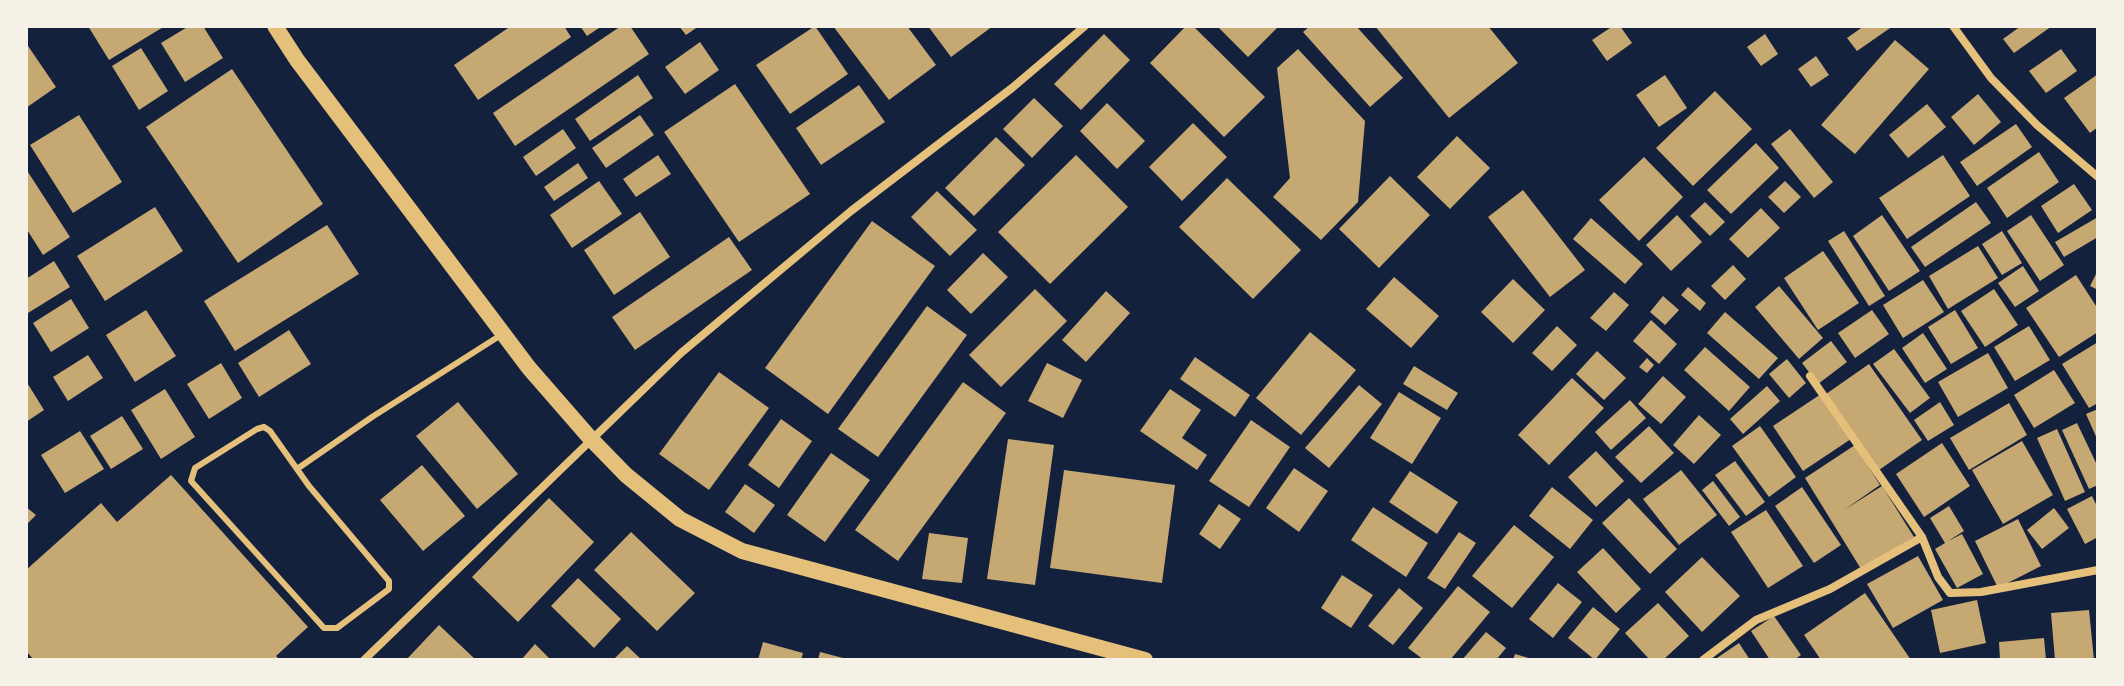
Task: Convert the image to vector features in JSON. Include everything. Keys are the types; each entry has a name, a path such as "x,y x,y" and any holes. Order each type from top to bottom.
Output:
{"main road":[{"path":"275,26 297,60 529,368 626,475 680,519 742,551 1145,660"}],"street":[{"path":"364,660 681,353 851,211 1012,88 1085,26"},
{"path":"1953,26 1991,78 2028,116 2098,177"},
{"path":"1810,376 1922,537 1938,577 1950,593 1981,592 2098,570"},
{"path":"1703,660 1756,620 1830,589 1922,537"}],"lane":[{"path":"297,469 503,333"},
{"path":"264,427 297,469 389,581 389,589 337,628 324,628 191,481 195,468 264,427"}],"building":[{"path":"88,26 165,26 109,60"},
{"path":"189,26 203,26 223,58 185,82 161,43"},
{"path":"511,26 564,26 571,37 478,100 454,65"},
{"path":"580,26 602,26 587,36"},
{"path":"621,26 630,26 649,54 515,146 493,113"},
{"path":"679,26 699,26 686,35"},
{"path":"815,26 848,74 790,114 756,65"},
{"path":"833,26 907,26 936,65 889,100"},
{"path":"928,26 993,26 951,57"},
{"path":"1186,26 1193,26 1265,97 1224,137 1150,63"},
{"path":"1217,26 1279,26 1248,57"},
{"path":"1310,26 1356,26 1403,78 1370,107 1303,32"},
{"path":"1375,26 1488,26 1518,63 1449,118"},
{"path":"1613,26 1620,26 1632,43 1607,61 1592,40"},
{"path":"1864,26 1893,26 1857,51 1847,38"},
{"path":"2021,26 2052,26 2014,53 2003,39"},
{"path":"1104,34 1130,60 1081,110 1054,84"},
{"path":"1765,34 1778,54 1761,66 1747,47"},
{"path":"1895,40 1929,69 1855,154 1821,125"},
{"path":"700,42 719,70 685,94 665,67"},
{"path":"26,43 56,87 26,108"},
{"path":"141,48 168,91 139,110 112,66"},
{"path":"1298,49 1365,121 1358,202 1321,240 1273,197 1290,178 1277,68"},
{"path":"2061,49 2077,71 2046,93 2029,71"},
{"path":"1816,56 1829,75 1811,87 1798,69"},
{"path":"232,69 323,204 238,263 146,127"},
{"path":"2098,74 2098,127 2090,133 2064,98"},
{"path":"638,75 653,98 590,141 575,119"},
{"path":"1665,75 1687,108 1659,127 1636,95"},
{"path":"735,84 810,194 739,242 664,132"},
{"path":"859,85 885,122 821,165 796,128"},
{"path":"1715,91 1752,129 1693,186 1656,148"},
{"path":"1978,94 2001,122 1974,145 1951,117"},
{"path":"1034,98 1063,126 1032,158 1003,129"},
{"path":"1107,103 1145,141 1117,169 1080,131"},
{"path":"1927,104 1946,127 1908,158 1889,135"},
{"path":"79,115 122,182 73,213 30,145"},
{"path":"640,115 654,135 606,168 592,148"},
{"path":"1193,123 1227,157 1182,201 1149,167"},
{"path":"2016,124 2032,147 1977,186 1960,162"},
{"path":"563,129 576,148 536,176 523,157"},
{"path":"1790,129 1833,182 1814,198 1771,144"},
{"path":"1457,136 1490,168 1450,209 1417,177"},
{"path":"996,137 1025,165 974,216 945,188"},
{"path":"1756,143 1779,168 1731,214 1707,190"},
{"path":"2039,152 2059,182 2007,218 1987,188"},
{"path":"658,155 671,174 636,197 623,179"},
{"path":"1076,155 1128,207 1050,284 998,232"},
{"path":"1943,155 1970,196 1907,239 1879,198"},
{"path":"1644,157 1683,197 1639,241 1599,200"},
{"path":"578,163 588,178 554,201 544,187"},
{"path":"26,169 70,237 43,255 26,228"},
{"path":"1390,176 1430,215 1379,268 1339,229"},
{"path":"1227,178 1301,250 1253,299 1179,227"},
{"path":"599,181 622,214 572,248 550,215"},
{"path":"1785,181 1801,197 1784,213 1768,197"},
{"path":"2074,184 2092,210 2058,233 2041,206"},
{"path":"1523,190 1585,270 1550,297 1488,217"},
{"path":"937,191 977,230 950,256 911,217"},
{"path":"1705,202 1725,222 1710,236 1690,216"},
{"path":"1976,202 1991,223 1925,267 1911,247"},
{"path":"155,207 183,251 105,301 77,256"},
{"path":"1761,208 1780,228 1748,258 1729,239"},
{"path":"640,212 670,257 614,295 584,250"},
{"path":"1677,215 1702,242 1671,271 1646,245"},
{"path":"1882,215 1920,271 1889,291 1853,236"},
{"path":"2031,215 2064,265 2040,281 2007,231"},
{"path":"2098,217 2098,237 2064,257 2055,242"},
{"path":"1591,218 1643,264 1625,284 1573,239"},
{"path":"872,221 935,266 828,414 765,368"},
{"path":"327,225 359,274 235,351 204,301"},
{"path":"1844,231 1885,296 1869,306 1828,241"},
{"path":"2002,231 2022,263 2002,275 1982,244"},
{"path":"729,237 752,270 635,350 612,317"},
{"path":"1978,246 1998,278 1948,309 1929,276"},
{"path":"1823,251 1859,303 1818,330 1784,278"},
{"path":"983,253 1008,277 971,314 947,290"},
{"path":"54,261 70,287 28,313 26,279"},
{"path":"1733,265 1746,279 1725,300 1711,286"},
{"path":"2023,266 2039,291 2015,307 1998,283"},
{"path":"2098,270 2098,290 2090,286"},
{"path":"2076,275 2098,309 2098,332 2059,357 2026,308"},
{"path":"1394,277 1439,316 1411,348 1366,309"},
{"path":"1513,279 1545,310 1513,343 1481,312"},
{"path":"1923,280 1944,312 1903,338 1883,305"},
{"path":"1779,286 1823,338 1799,359 1755,307"},
{"path":"1688,287 1706,303 1700,311 1681,295"},
{"path":"1035,289 1067,321 1001,387 969,355"},
{"path":"1994,289 2018,325 1985,347 1961,311"},
{"path":"1106,291 1130,313 1086,362 1062,340"},
{"path":"1614,292 1629,305 1606,331 1590,318"},
{"path":"1663,296 1679,310 1665,325 1650,312"},
{"path":"71,299 89,328 51,352 33,323"},
{"path":"927,306 967,335 878,457 838,429"},
{"path":"146,310 176,356 135,382 106,335"},
{"path":"1872,310 1889,334 1855,358 1838,333"},
{"path":"1955,310 1978,348 1951,364 1928,327"},
{"path":"1725,312 1778,358 1759,379 1707,333"},
{"path":"1651,320 1677,344 1659,364 1633,341"},
{"path":"1557,326 1577,345 1552,371 1532,353"},
{"path":"2029,326 2050,360 2015,381 1994,347"},
{"path":"289,330 311,364 259,397 238,363"},
{"path":"1310,332 1356,370 1301,435 1256,398"},
{"path":"1923,333 1947,369 1925,383 1902,348"},
{"path":"1831,341 1847,362 1818,384 1802,363"},
{"path":"2098,342 2098,403 2089,408 2062,364"},
{"path":"1705,347 1750,387 1729,411 1684,370"},
{"path":"1894,349 1930,398 1910,413 1873,364"},
{"path":"1597,351 1626,378 1604,400 1576,374"},
{"path":"1988,353 2008,388 1958,417 1938,382"},
{"path":"88,355 103,378 68,401 53,377"},
{"path":"1195,357 1250,395 1235,417 1180,379"},
{"path":"1647,358 1654,365 1647,373 1639,367"},
{"path":"1787,359 1806,383 1789,398 1769,374"},
{"path":"221,363 242,398 209,419 187,384"},
{"path":"1047,363 1082,380 1063,418 1028,401"},
{"path":"1869,364 1922,440 1879,470 1826,394"},
{"path":"1414,366 1458,393 1447,410 1403,384"},
{"path":"2054,370 2075,403 2034,428 2014,395"},
{"path":"719,372 769,408 709,490 659,454"},
{"path":"1663,376 1686,397 1661,424 1638,404"},
{"path":"1572,378 1604,408 1549,465 1518,435"},
{"path":"26,381 44,410 26,422"},
{"path":"963,382 1006,413 898,561 855,530"},
{"path":"1359,385 1382,404 1329,468 1305,448"},
{"path":"1767,386 1780,401 1743,434 1730,419"},
{"path":"165,389 195,437 161,459 131,410"},
{"path":"1170,389 1201,410 1182,438 1207,455 1197,470 1140,431"},
{"path":"1399,392 1441,418 1412,464 1370,438"},
{"path":"1821,394 1851,439 1803,471 1773,426"},
{"path":"1630,400 1646,418 1611,450 1595,432"},
{"path":"458,402 518,474 477,509 416,436"},
{"path":"1940,402 1954,425 1928,441 1914,420"},
{"path":"2009,403 2027,435 1969,470 1950,438"},
{"path":"2098,409 2098,441 2086,414"},
{"path":"1699,415 1721,435 1694,464 1673,445"},
{"path":"122,416 143,449 111,469 90,436"},
{"path":"781,419 812,441 779,488 748,465"},
{"path":"1251,420 1290,447 1249,507 1209,481"},
{"path":"2077,423 2098,467 2098,485 2089,489 2062,430"},
{"path":"1649,426 1674,453 1641,483 1615,457"},
{"path":"1760,426 1796,477 1769,497 1732,446"},
{"path":"2057,429 2085,492 2065,501 2037,438"},
{"path":"80,431 104,469 65,493 41,455"},
{"path":"1008,439 1054,445 1035,585 987,579"},
{"path":"2022,441 2053,495 2003,524 1972,470"},
{"path":"1942,443 1970,486 1924,517 1896,474"},
{"path":"1855,445 1880,485 1844,510 1882,486 1914,537 1861,569 1805,478"},
{"path":"1596,451 1624,481 1596,507 1568,477"},
{"path":"831,453 870,480 825,542 787,515"},
{"path":"1735,461 1765,502 1746,516 1715,475"},
{"path":"422,465 465,516 423,551 380,500"},
{"path":"1294,468 1328,491 1299,532 1266,508"},
{"path":"1064,470 1175,485 1162,583 1050,568"},
{"path":"1681,470 1717,515 1679,545 1643,499"},
{"path":"1410,471 1458,502 1437,534 1389,502"},
{"path":"171,475 308,627 276,656 280,660 34,660 26,651 26,570 101,503 117,522"},
{"path":"1713,481 1740,517 1729,526 1702,490"},
{"path":"745,484 775,505 754,533 725,512"},
{"path":"1552,487 1593,520 1570,549 1529,516"},
{"path":"1802,487 1841,545 1814,563 1775,506"},
{"path":"2092,496 2098,508 2098,537 2085,544 2067,509"},
{"path":"549,498 594,542 518,622 472,577"},
{"path":"1629,498 1677,549 1650,574 1602,523"},
{"path":"1219,504 1241,519 1220,549 1199,534"},
{"path":"1949,506 1964,531 1948,541 1962,534 1983,574 1957,588 1935,549 1945,543 1930,518"},
{"path":"26,507 36,515 26,525"},
{"path":"1373,507 1428,543 1406,577 1351,540"},
{"path":"2054,508 2069,528 2042,549 2027,530"},
{"path":"1766,510 1803,566 1768,588 1731,532"},
{"path":"2018,519 2041,566 1998,588 1975,541"},
{"path":"1514,525 1554,557 1512,608 1472,576"},
{"path":"631,532 695,593 657,631 594,570"},
{"path":"1459,532 1476,543 1445,589 1427,578"},
{"path":"929,533 968,538 962,583 922,579"},
{"path":"1603,548 1641,589 1616,613 1577,572"},
{"path":"1918,556 1943,600 1893,628 1867,584"},
{"path":"1702,557 1740,596 1702,632 1665,592"},
{"path":"1342,575 1373,595 1351,628 1321,608"},
{"path":"578,578 621,619 594,648 551,606"},
{"path":"1558,583 1582,602 1553,638 1529,619"},
{"path":"1458,586 1490,612 1450,660 1424,660 1408,648"},
{"path":"1399,588 1423,608 1393,645 1368,626"},
{"path":"1865,593 1911,660 1821,660 1804,635"},
{"path":"1977,600 1986,643 1940,653 1931,610"},
{"path":"1658,603 1689,636 1663,660 1650,660 1625,633"},
{"path":"1593,607 1620,629 1595,660 1568,638"},
{"path":"2089,610 2094,660 2055,660 2051,613"},
{"path":"1774,616 1801,655 1794,660 1770,660 1751,631"},
{"path":"439,625 476,660 406,660"},
{"path":"1486,632 1506,648 1496,660 1462,660"},
{"path":"2044,638 2046,660 2000,660 1999,642"},
{"path":"763,642 803,653 801,660 758,660"},
{"path":"1739,643 1750,660 1714,660"},
{"path":"535,644 551,660 521,660"},
{"path":"627,646 642,660 613,660"},
{"path":"820,652 847,659 847,660 818,660"},
{"path":"1515,654 1532,659 1532,660 1513,660"}]}
